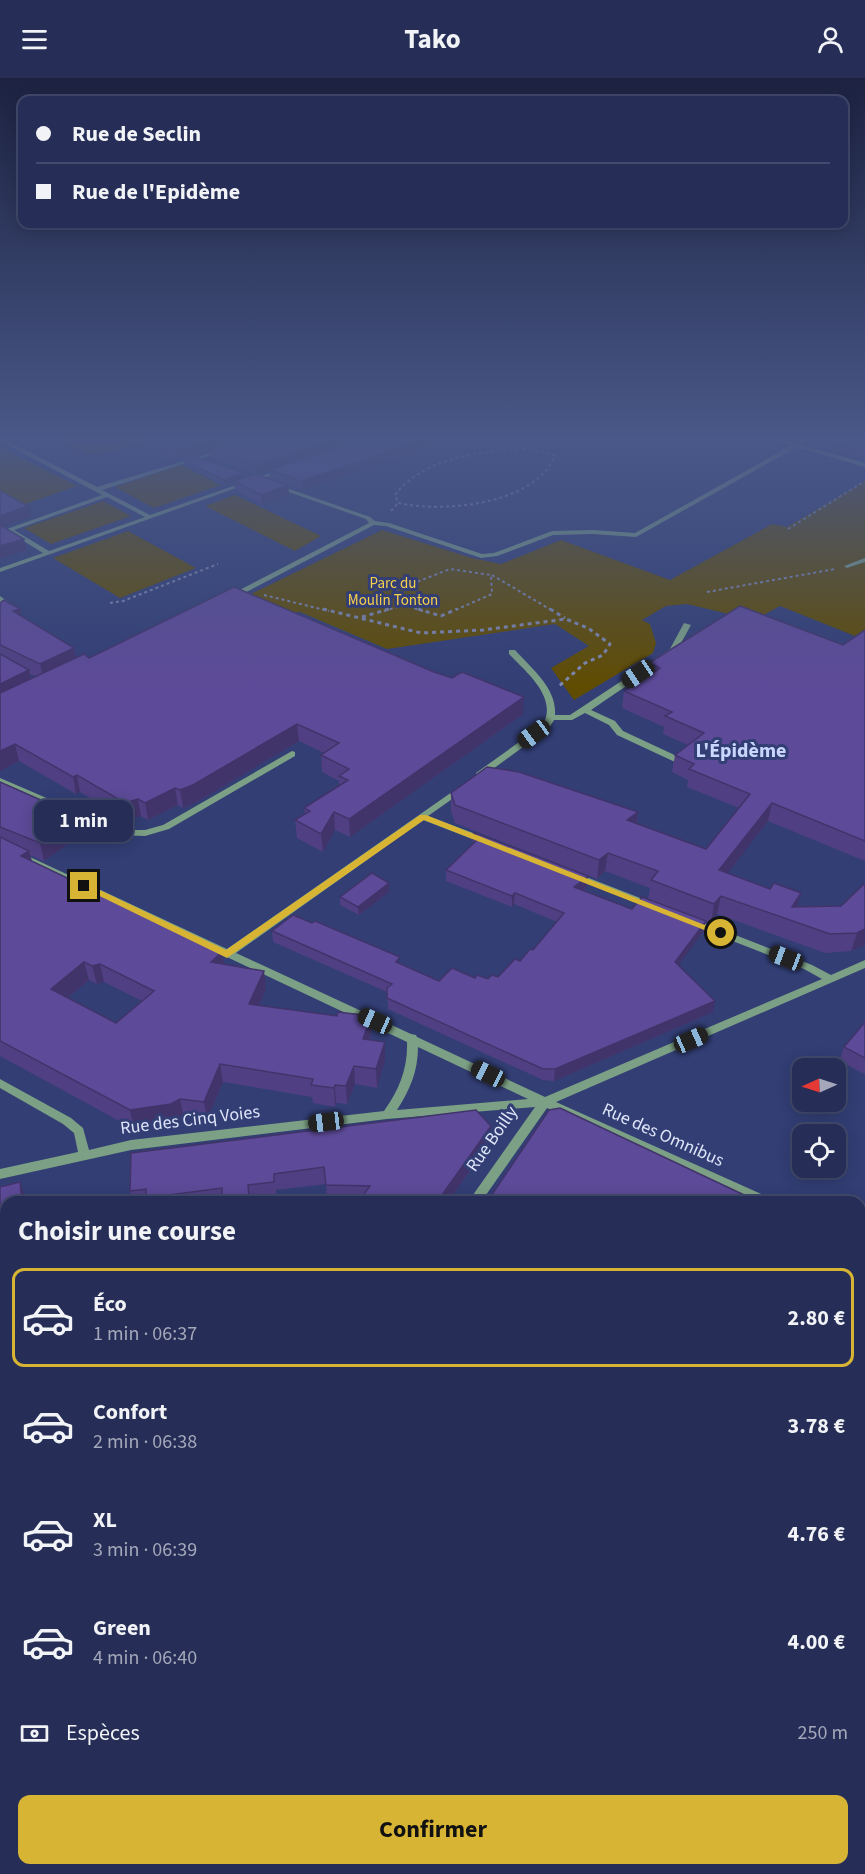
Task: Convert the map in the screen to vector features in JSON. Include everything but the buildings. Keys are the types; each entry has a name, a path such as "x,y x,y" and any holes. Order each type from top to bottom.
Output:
{"street":[{"path":"9,530 35,521"},
{"path":"0,570 135,521"},
{"path":"225,599 373,523 481,556 495,555 552,533 636,535 662,521"},
{"path":"0,525 48,553"},
{"path":"848,566 865,560"},
{"path":"0,598 9,605 0,616"},
{"path":"552,717 572,718 585,710 673,650 687,626"},
{"path":"227,954 423,817 546,726 552,717 553,707 547,693 512,652"},
{"path":"585,710 612,723 620,733 678,760"},
{"path":"0,781 120,833 145,833 166,827 292,754"},
{"path":"423,817 491,843"},
{"name":"Rue des Omnibus","path":"0,846 545,1102 753,1196"},
{"path":"568,873 655,907"},
{"path":"677,916 808,967 831,979"},
{"name":"Rue des Cinq Voies","path":"0,1174 138,1144 387,1115 545,1102 865,964"},
{"path":"387,1115 409,1079 413,1057 412,1038"},
{"path":"0,1083 68,1121 79,1131 84,1154"},
{"name":"Rue Boilly","path":"478,1196 545,1102"}],"path":[{"path":"382,524 384,521"},
{"path":"789,529 802,521"},
{"path":"110,603 123,601 218,564"},
{"path":"707,592 748,587 848,566"},
{"path":"361,618 404,605 441,616 492,594 491,575 450,569 396,590 404,605"},
{"path":"246,589 278,600 421,633 483,630 566,619 588,628 610,644 603,655 585,663 547,693"}],"green space":[{"path":"45,521 117,521 51,544 24,528"},
{"path":"235,521 289,521 321,536 295,551"},
{"name":"Parc du Moulin Tonton","path":"797,521 865,521 865,640 780,606 754,620 687,604 666,606 642,620 650,624 656,643 653,653 574,700 551,668 589,646 555,624 387,649 300,612 285,613 247,596 382,530 472,558 501,564 561,540 670,580 772,524 787,527"},
{"path":"128,531 196,568 120,598 53,558"}],"district":[{"name":"L'Épidème","path":"741,751"}],"route":[{"path":"84,886 227,954 423,817 721,933"}]}
